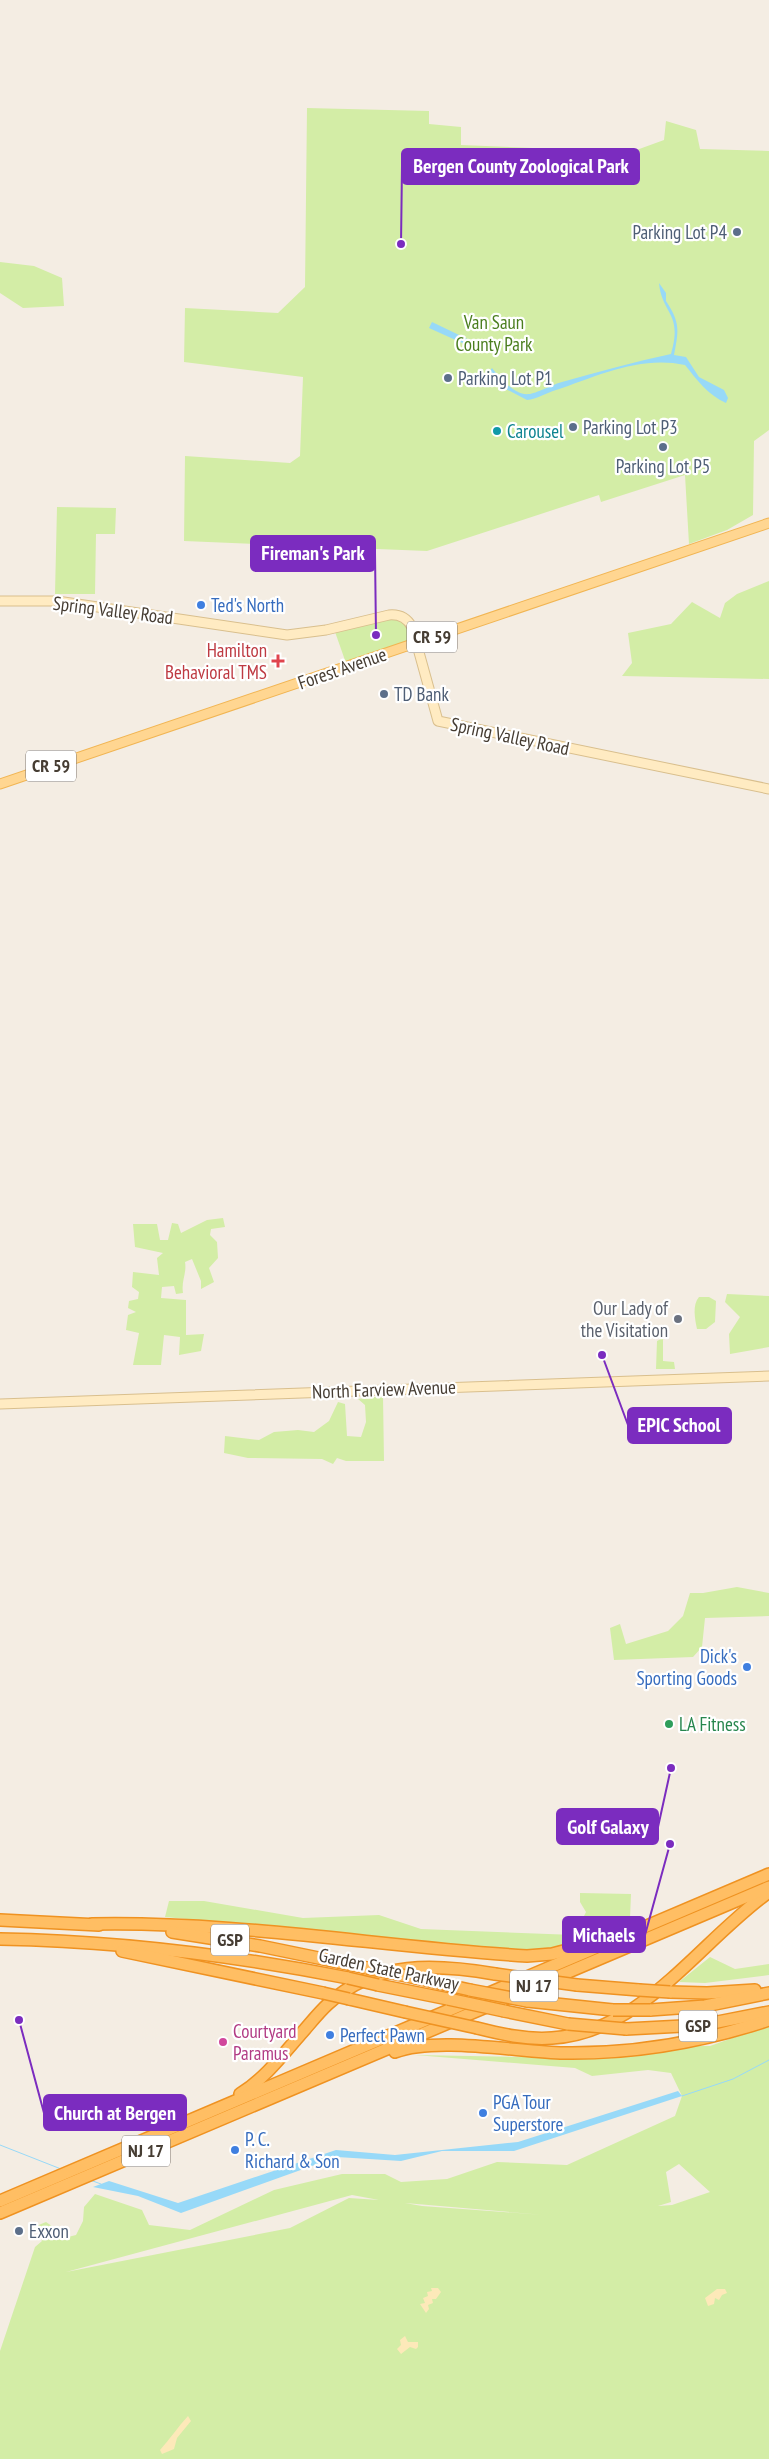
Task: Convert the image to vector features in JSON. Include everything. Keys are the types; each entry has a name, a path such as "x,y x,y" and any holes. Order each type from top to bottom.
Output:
{"highway":[{"name":"NJ 17","path":"0,2201 70,2175 205,2114 769,1874"},
{"name":"NJ 17","path":"0,2213 70,2175 87,2176 769,1887"},
{"path":"56,1940 156,1957 517,2037 551,2038 584,2033 608,2023 641,2004 736,1917 769,1892"},
{"name":"Garden State Parkway","path":"0,1920 92,1924 232,1941 527,2001 613,2010 650,2010 705,2006 769,1993"},
{"path":"92,1924 143,1923 212,1928 527,1956 560,1952 635,1932"},
{"name":"Garden State Parkway","path":"0,1939 56,1940 179,1950 253,1960 568,2024 626,2029 702,2025 769,2012"},
{"path":"205,2114 242,2093 263,2077 327,2005 354,1985 384,1973 420,1966 450,1966 577,1985 639,1990 722,1993 769,1988"},
{"path":"295,2088 414,2047 445,2046 564,2053 628,2050 714,2036 769,2020"}],"main road":[{"name":"Forest Avenue","path":"0,784 769,523"}],"street":[{"name":"Spring Valley Road","path":"0,601 57,601 287,635 326,630 395,615 408,620 417,642 438,721 769,789"},
{"name":"North Farview Avenue","path":"0,1404 769,1376"}],"green space":[{"name":"Van Saun County Park","path":"307,108 429,111 429,124 461,127 461,145 631,152 664,140 666,121 696,130 700,149 769,151 769,430 754,441 753,515 727,530 689,544 685,475 601,502 599,495 427,551 184,541 185,456 290,463 300,456 303,377 184,362 185,308 278,313 305,287"},
{"path":"0,262 34,266 62,278 64,306 23,308 0,293"},
{"path":"57,507 116,508 115,534 96,534 95,594 55,594"},
{"path":"769,581 769,679 622,676 632,663 628,633 671,624 692,602 720,618 725,603 737,594"},
{"path":"403,617 417,642 347,666 334,629"},
{"path":"223,1218 225,1227 211,1229 210,1235 217,1242 218,1258 209,1268 214,1282 201,1289 201,1281 192,1259 185,1262 183,1293 176,1294 174,1286 162,1287 161,1298 186,1300 186,1335 204,1334 201,1351 179,1355 180,1337 164,1335 161,1365 133,1365 139,1333 126,1330 128,1315 136,1312 128,1308 129,1301 138,1299 139,1292 132,1287 133,1272 159,1275 157,1258 163,1253 135,1247 133,1224 157,1224 160,1240 168,1240 172,1223 178,1224 181,1233 207,1220"},
{"path":"727,1294 769,1296 769,1347 730,1354 729,1334 740,1317 725,1302"},
{"path":"699,1297 709,1297 716,1301 715,1322 706,1329 697,1329 695,1308"},
{"path":"663,1338 663,1361 674,1362 675,1369 656,1369 657,1341"},
{"path":"383,1396 384,1461 346,1461 337,1458 333,1464 322,1459 248,1458 224,1453 225,1436 259,1440 274,1432 298,1430 314,1432 329,1421 338,1402 345,1404 347,1436 361,1437 366,1422 365,1405 358,1399"},
{"path":"737,1587 769,1593 769,1616 705,1618 702,1647 693,1657 614,1660 610,1628 620,1624 626,1644 668,1631 683,1616 690,1593 703,1593"},
{"path":"580,1893 631,1894 630,1918 604,1931 582,1929 582,1920 586,1912 580,1902"},
{"path":"169,1901 204,1901 303,1918 379,1915 421,1929 575,1935 578,1942 545,1949 518,1950 165,1917"},
{"path":"710,1957 735,1969 769,1964 769,1975 705,1983 679,1982"},
{"path":"769,2025 769,2459 0,2459 0,2351 35,2247 42,2241 38,2232 29,2229 46,2222 68,2237 76,2235 83,2221 84,2207 95,2194 142,2210 149,2225 190,2230 274,2190 342,2174 385,2174 401,2182 447,2179 497,2162 567,2165 675,2116 682,2096 671,2073 648,2070 592,2076 575,2068 415,2055 581,2058 683,2046 710,2046","holes":["679,2164 710,2192 672,2205 658,2206 671,2202 666,2172","352,2195 379,2200 349,2198 290,2228 66,2272","405,2203 544,2215 422,2206"]}],"sand":[{"path":"431,2288 438,2288 441,2292 436,2299 432,2299 433,2303 428,2305 429,2309 426,2313 420,2304 425,2303 423,2298 428,2296 427,2292 432,2291"},
{"path":"717,2289 725,2289 727,2293 722,2295 719,2300 715,2298 714,2304 708,2306 705,2298"},
{"path":"405,2336 408,2342 418,2342 418,2347 416,2349 410,2347 401,2354 397,2349 401,2345 400,2340"},
{"path":"188,2416 191,2421 177,2438 174,2449 162,2454 160,2450"}],"water":[{"path":"659,283 666,293 666,301 676,321 677,339 674,355 686,357 699,377 724,390 728,398 726,403 698,382 685,365 652,363 619,368 527,400 504,388 490,371 492,368 518,392 529,394 562,382 671,354 675,330 671,315 661,294"},
{"path":"432,322 482,346 480,351 429,328"},
{"path":"678,2091 682,2096 514,2151 442,2151 401,2161 337,2157 181,2213 138,2196 93,2187 109,2181 178,2203 336,2150 395,2155 518,2142"}],"waterway":[{"path":"682,2096 733,2079 769,2060"},
{"path":"0,2145 61,2169"},
{"path":"90,2180 101,2184"}],"place":[{"name":"Parking Lot P4","path":"737,232"},
{"name":"Bergen County Zoological Park","path":"401,244"},
{"name":"Parking Lot P1","path":"448,378"},
{"name":"Parking Lot P3","path":"573,427"},
{"name":"Carousel","path":"497,431"},
{"name":"Parking Lot P5","path":"663,447"},
{"name":"Ted's North","path":"201,605"},
{"name":"Fireman's Park","path":"376,635"},
{"name":"Hamilton Behavioral TMS","path":"278,661"},
{"name":"TD Bank","path":"384,694"},
{"name":"Our Lady of the Visitation","path":"678,1319"},
{"name":"EPIC School","path":"602,1355"},
{"name":"Dick's Sporting Goods","path":"747,1667"},
{"name":"LA Fitness","path":"669,1724"},
{"name":"Golf Galaxy","path":"671,1768"},
{"name":"Michaels","path":"670,1844"},
{"name":"Church at Bergen","path":"19,2020"},
{"name":"Perfect Pawn","path":"330,2035"},
{"name":"Courtyard Paramus","path":"223,2042"},
{"name":"PGA Tour Superstore","path":"483,2113"},
{"name":"P. C. Richard & Son","path":"235,2150"},
{"name":"Exxon","path":"19,2231"}]}
